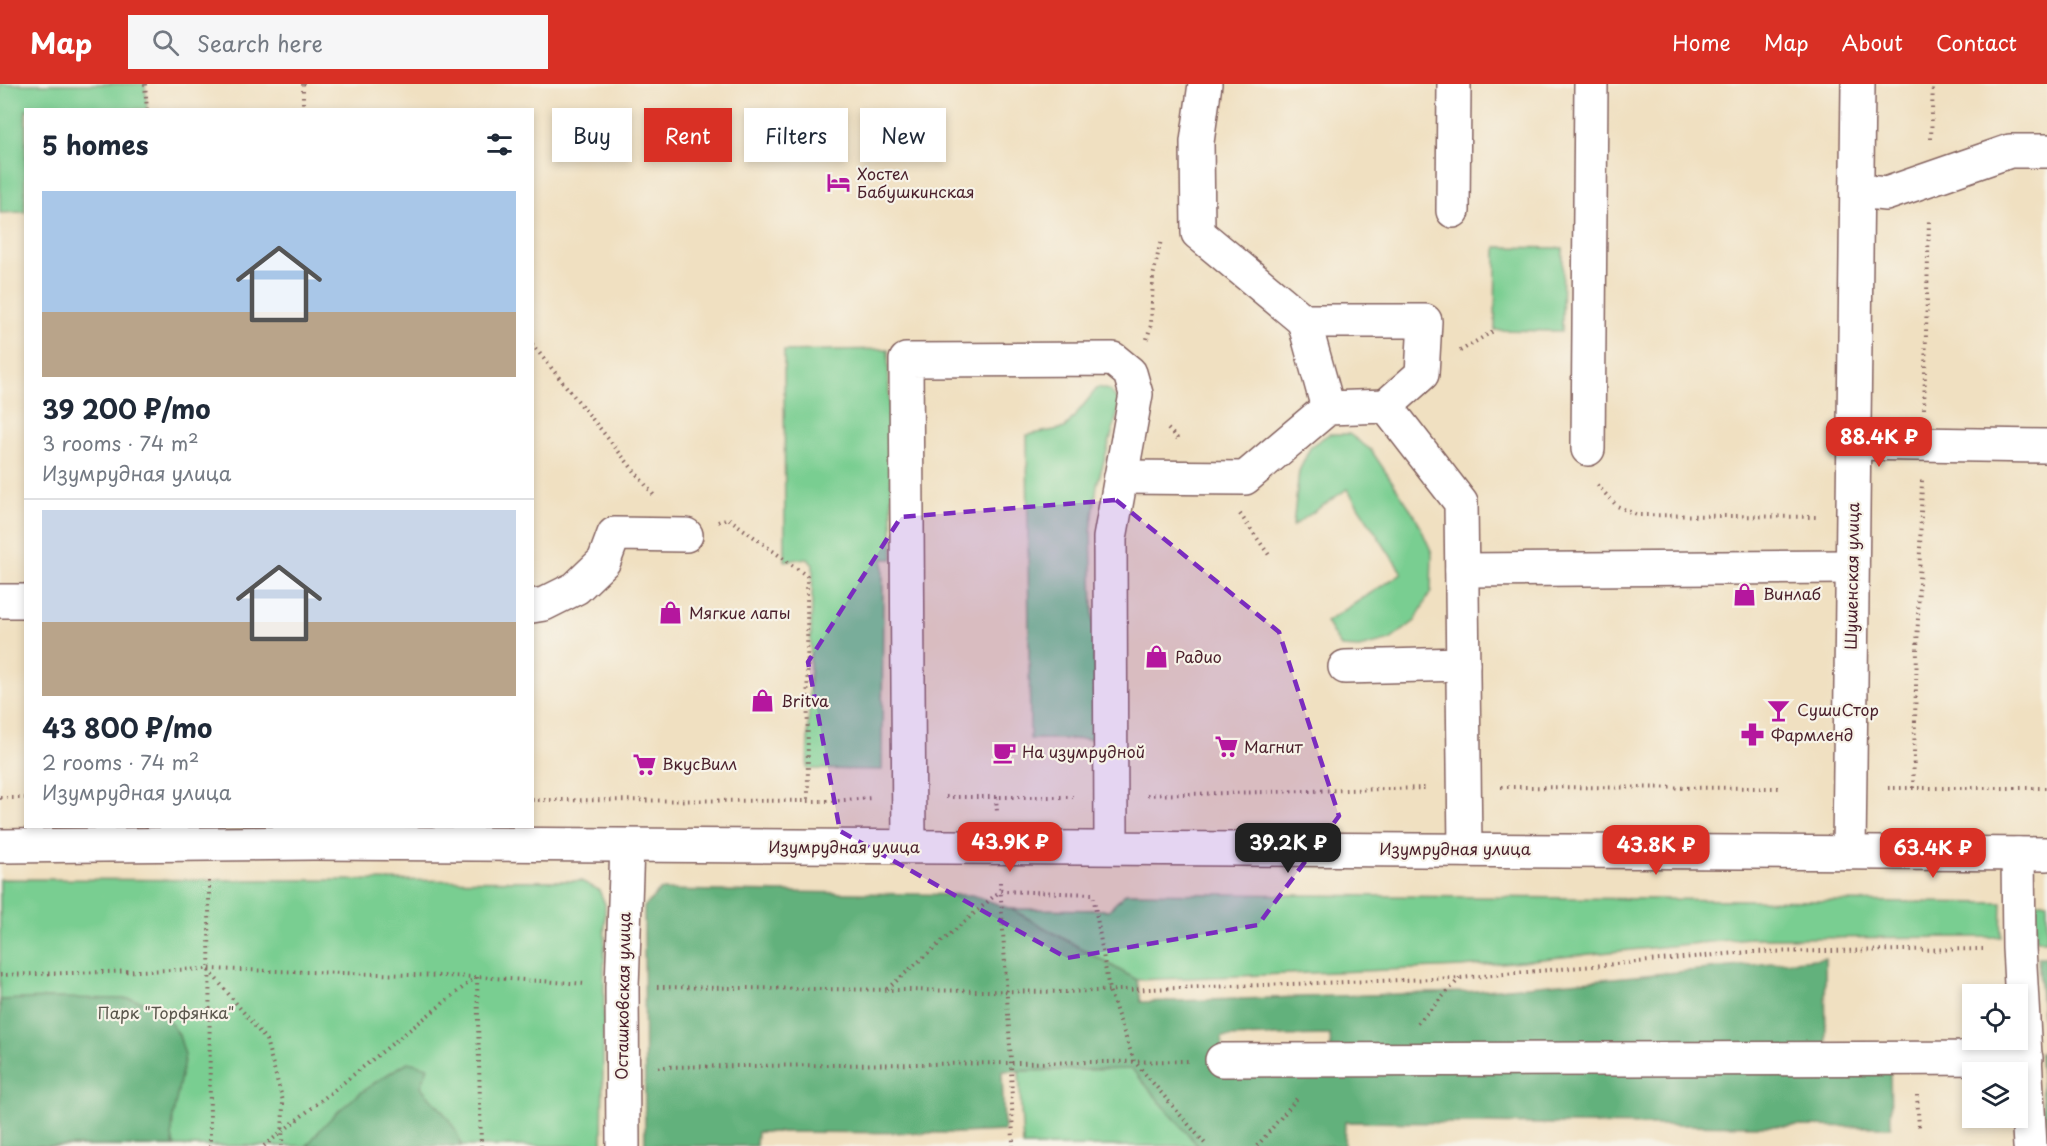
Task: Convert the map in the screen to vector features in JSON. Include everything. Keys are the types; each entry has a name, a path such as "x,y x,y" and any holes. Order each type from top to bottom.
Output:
{"street":[{"path":"1205,84 1197,142 1198,233 1304,321 1328,408"},
{"path":"1453,211 1454,84"},
{"path":"1588,449 1592,84"},
{"name":"Шушенская улица","path":"1848,852 1858,84"},
{"path":"1857,191 1886,194 2010,151 2047,151"},
{"path":"1121,477 1245,478 1328,408 1386,406 1422,374 1425,321 1304,321"},
{"path":"909,846 906,360 1113,359 1133,384 1121,477 1110,538 1111,847"},
{"path":"1386,406 1461,503 1465,849"},
{"path":"1854,443 2047,446"},
{"path":"534,606 544,604 576,588 604,561 614,534 686,535"},
{"path":"1462,570 1852,567"},
{"path":"0,601 24,601"},
{"path":"1345,667 1463,664"},
{"name":"Изумрудная улица","path":"0,846 209,844 312,835 627,846 2033,854"},
{"name":"Осташковская улица","path":"623,1146 622,987 627,846"},
{"path":"2030,1146 2033,1050 2019,948 2033,854"},
{"path":"1222,1060 2033,1050"}],"path":[{"path":"146,84 147,108"},
{"path":"303,84 303,108"},
{"path":"1162,236 1153,277 1151,325 1133,384 1214,478"},
{"path":"534,346 686,535 728,518 807,576 808,800"},
{"path":"1588,449 1597,485 1617,506 1637,514 1818,517"},
{"path":"534,800 808,800 909,796 1112,796 1464,787 1782,788"},
{"path":"1888,788 2047,788"},
{"path":"996,797 1011,1063 1012,1146"},
{"path":"0,798 24,798"},
{"path":"209,844 210,1146"},
{"path":"887,990 1000,891 1094,894 1109,990 1134,1061 1207,1146"},
{"path":"0,975 208,969 477,976 622,987 1109,990 1460,978 1749,952 2019,948"},
{"path":"208,969 266,1040 283,1101 282,1146"},
{"path":"264,1146 477,976"},
{"path":"477,976 481,1146"},
{"path":"1385,1059 1460,978"},
{"path":"622,1068 1222,1060"},
{"path":"1257,1146 1330,1060"}],"highlighted area":[{"path":"1116,500 1279,632 1339,816 1258,925 1067,958 840,831 808,662 901,517"}],"green space":[{"path":"0,84 145,84 147,108 24,108 24,212 0,213"},
{"path":"1496,247 1563,248 1562,331 1495,330"},
{"path":"888,349 893,559 883,559 882,770 807,769 813,565 807,558 785,561 784,351"},
{"path":"1098,387 1109,390 1118,400 1118,412 1097,485 1091,531 1096,739 1030,739 1027,435 1065,428"},
{"path":"1329,434 1349,434 1371,450 1416,517 1432,553 1431,591 1415,621 1390,640 1359,648 1341,647 1326,622 1402,573 1347,489 1293,526 1299,471 1311,446"},
{"name":"Парк \"Торфянка\"","path":"0,879 581,881 599,890 605,904 602,1146 0,1146"},
{"path":"660,890 973,895 1011,909 1137,980 1141,1002 1465,992 1825,958 1826,1048 1890,1068 1891,1127 1345,1122 1344,1146 1198,1146 1132,1069 1002,1071 1004,1131 959,1133 757,1132 756,1146 645,1146 644,907","holes":["1330,1035 1331,1054 1223,1056 1222,1037"]},
{"path":"1126,893 2002,903 2001,937 1749,938 1462,967 1137,980 1011,909 1109,910"},
{"path":"2035,902 2047,902 2047,940 2036,940"},
{"path":"2038,957 2047,957 2047,1037 2044,1037"},
{"path":"132,999 152,1004 167,1018 179,1035 185,1055 173,1116 174,1146 0,1146 0,1000"},
{"path":"2040,1053 2047,1054 2047,1146 2045,1146"},
{"path":"408,1062 428,1067 421,1087 450,1122 462,1146 307,1146 340,1109 380,1079"},
{"path":"1132,1069 1198,1146 1023,1146 1019,1071"}],"place":[{"name":"Хостел Бабушкинская","path":"839,183"},
{"name":"Винлаб","path":"1745,594"},
{"name":"Мягкие лапы","path":"671,613"},
{"name":"Радио","path":"1157,657"},
{"name":"Britva","path":"763,701"},
{"name":"СушиСтор","path":"1779,710"},
{"name":"Фармленд","path":"1753,735"},
{"name":"Магнит","path":"1226,747"},
{"name":"На изумрудной","path":"1004,752"},
{"name":"ВкусВилл","path":"644,764"}]}
